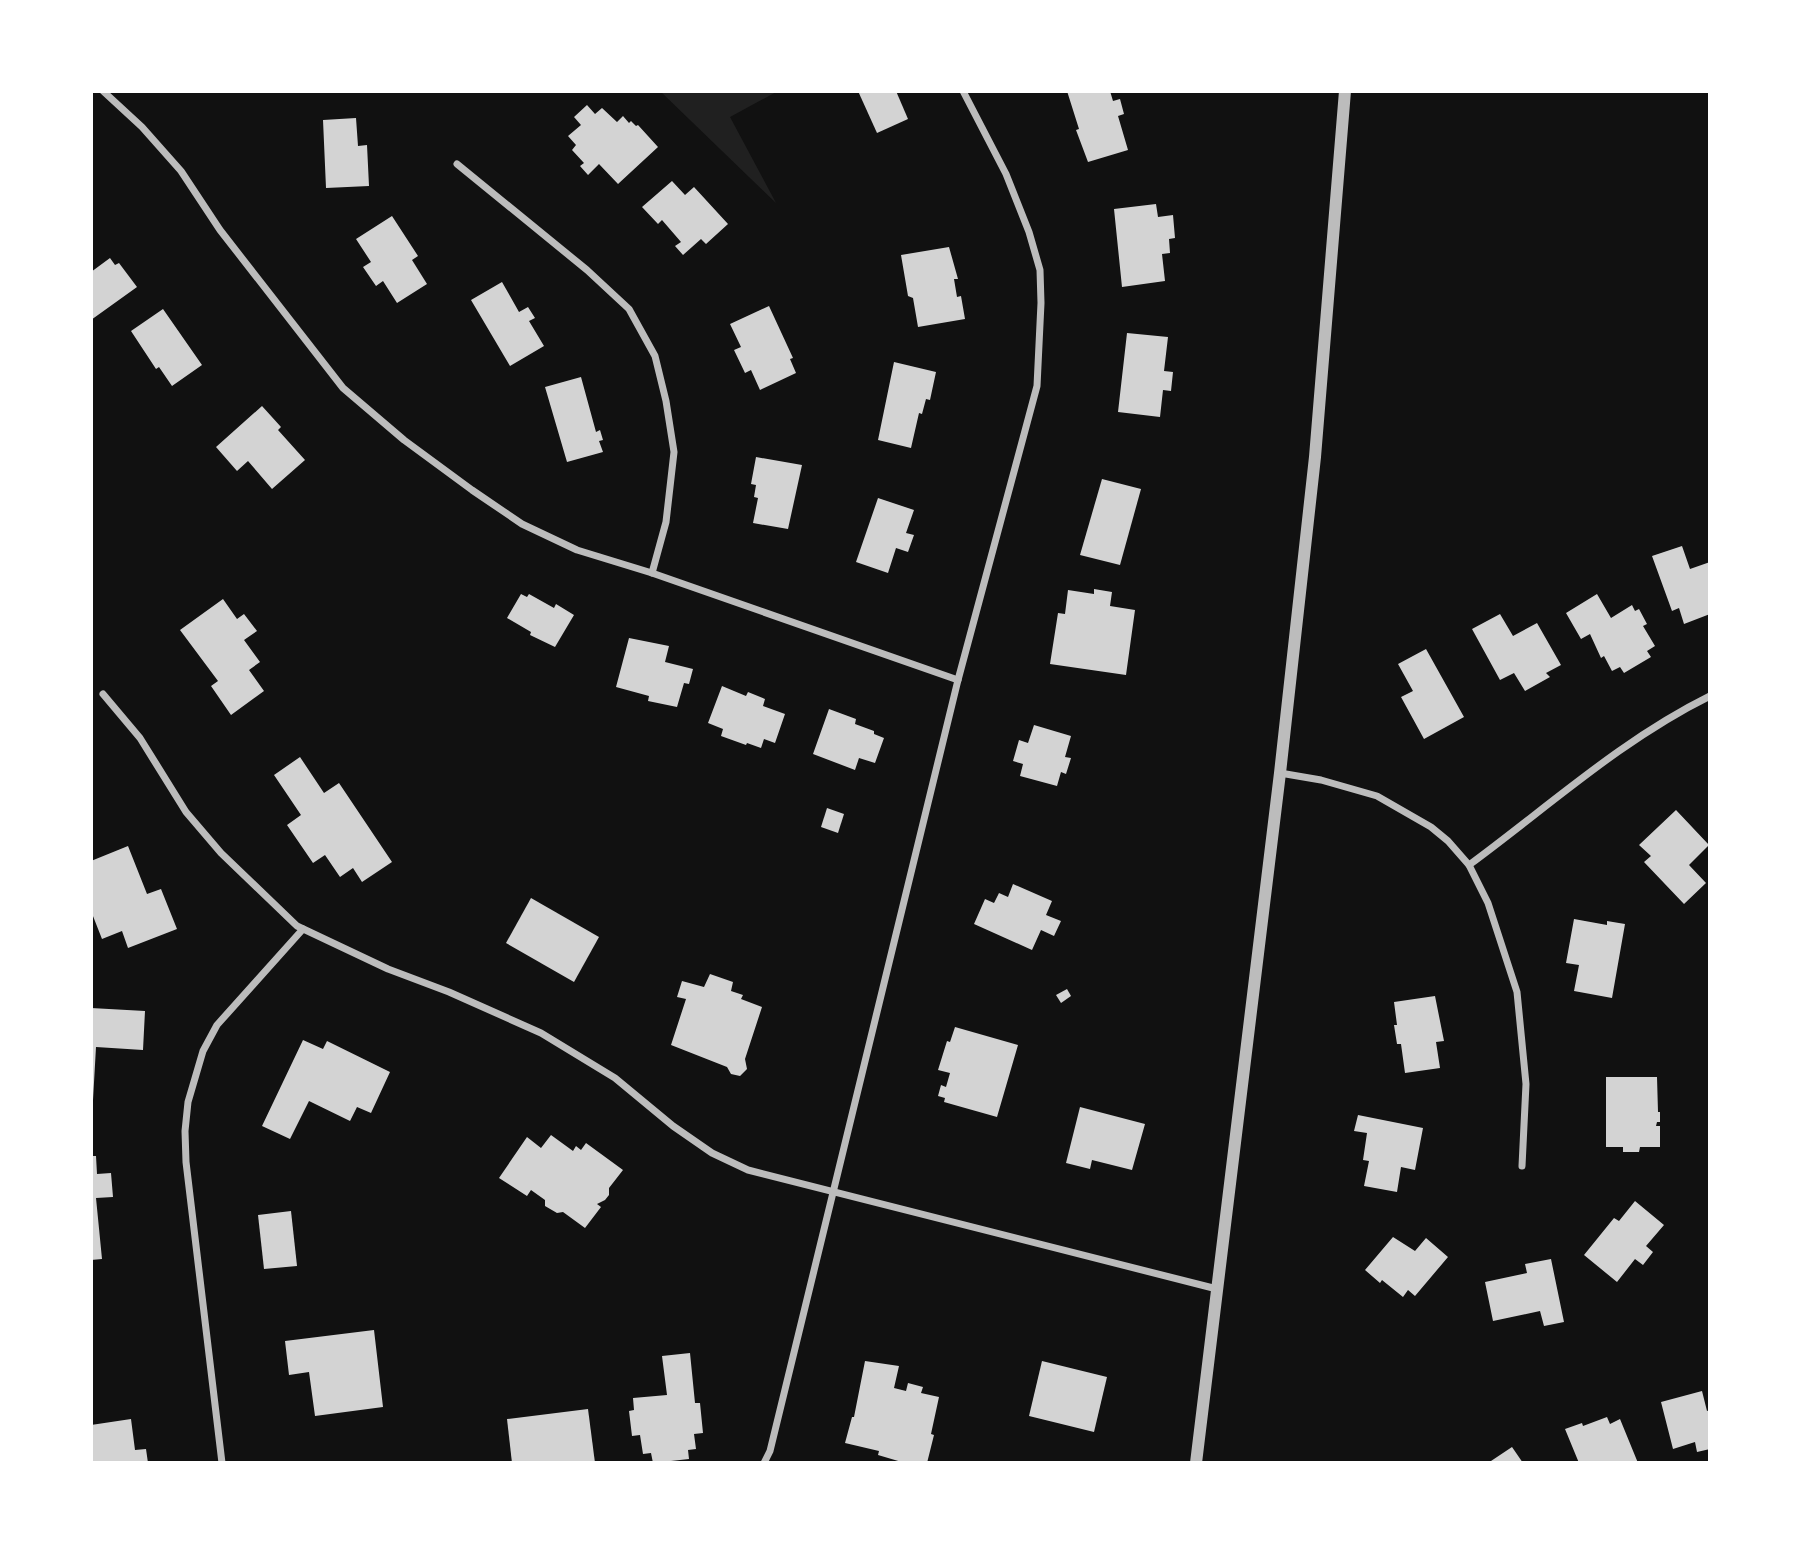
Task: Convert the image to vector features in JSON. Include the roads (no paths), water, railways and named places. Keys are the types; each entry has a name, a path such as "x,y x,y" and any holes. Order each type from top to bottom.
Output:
{"street":[{"path":"103,91 142,127 181,171 220,230 343,388 404,440 472,490 522,524 577,550 652,573 958,680"},
{"path":"764,1463 770,1451 794,1359 958,680 1037,386 1040,270 1006,174 963,91"},
{"path":"1196,1463 1280,773 1315,457 1345,91"},
{"path":"457,164 587,270 629,309 655,356 674,452 666,522 652,573"},
{"path":"103,694 140,738 187,812 220,853 268,900 303,929 388,969 449,992 541,1033 615,1078 673,1126 712,1153 733,1163 833,1192 1217,1289"},
{"path":"1469,865 1594,768 1676,714 1710,696"},
{"path":"1280,773 1321,780 1377,796 1431,827 1448,841 1469,865 1488,903 1517,992 1526,1084 1522,1166"},
{"path":"222,1463 186,1162 188,1102 203,1051 217,1025 283,955 303,929"}]}
